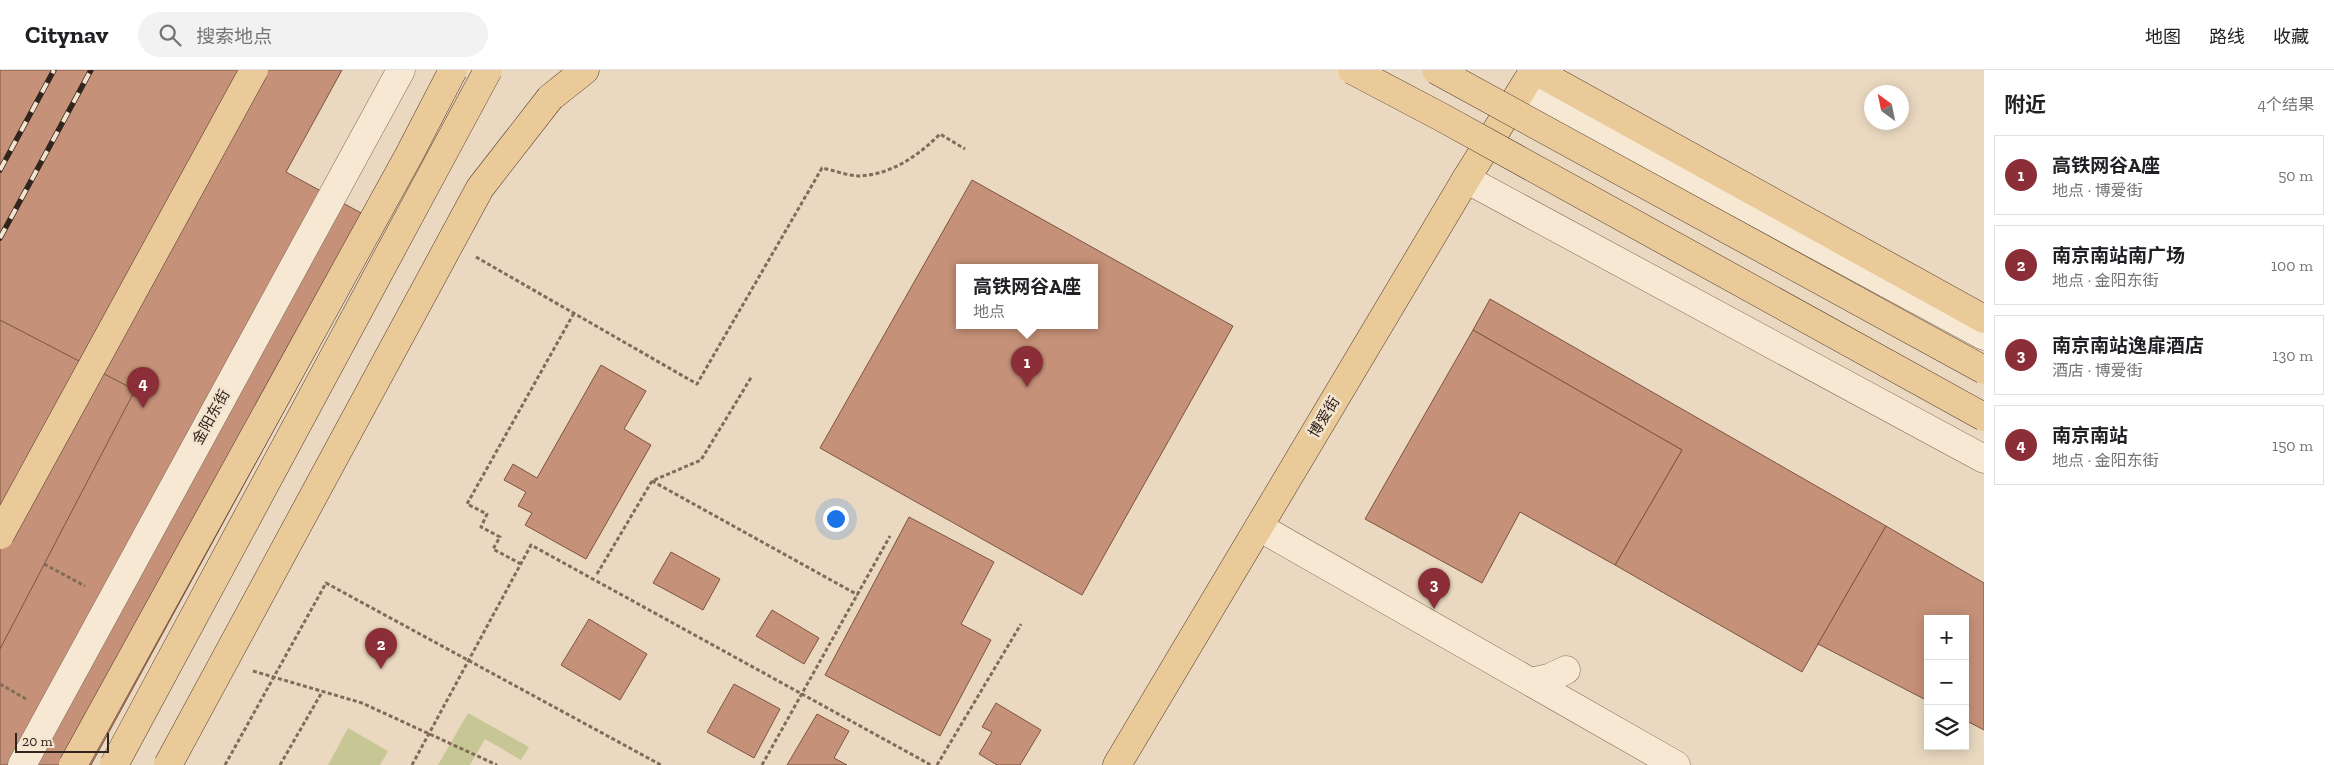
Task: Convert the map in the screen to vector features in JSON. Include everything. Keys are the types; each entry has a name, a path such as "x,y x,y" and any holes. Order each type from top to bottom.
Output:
{"main road":[{"path":"0,535 254,70"},
{"path":"73,765 409,155 452,70"},
{"path":"114,765 488,70"},
{"path":"168,765 480,188 550,98 566,70"},
{"path":"550,98 585,70"},
{"path":"1352,70 1443,118 1984,417"},
{"path":"1436,70 1984,370"},
{"path":"1531,76 1984,319"},
{"name":"博爱街","path":"1117,765 1466,179 1531,76"}],"street":[{"name":"金阳东街","path":"22,765 401,70"},
{"path":"1531,76 1984,336"},
{"path":"1466,179 1984,459"},
{"path":"1259,527 1676,765"},
{"path":"1531,682 1550,678 1566,670"}],"path":[{"path":"451,242 697,384 822,168 858,176 880,172 908,162 940,134 965,149"},
{"path":"521,564 493,549 500,537 481,527 487,514 467,504 574,313"},
{"path":"597,574 652,481 701,460 752,376"},
{"path":"652,481 858,595"},
{"path":"762,765 890,536"},
{"path":"412,765 531,545 930,765"},
{"path":"44,564 111,601"},
{"path":"225,765 326,583 661,765"},
{"path":"937,765 1021,624"},
{"path":"246,670 362,703 497,765"},
{"path":"280,765 322,692"}],"green space":[{"path":"468,713 529,747 521,760 485,739 470,765 438,765"},
{"path":"348,728 388,751 380,765 328,765"}],"building":[{"path":"0,70 342,70 286,172 385,226 91,765 0,765"},
{"path":"972,180 1233,326 1082,595 820,448"},
{"path":"1490,299 1886,526 1802,672 1615,565 1682,450 1473,330"},
{"path":"0,320 135,390 0,649"},
{"path":"1473,330 1682,450 1615,565 1520,512 1482,583 1365,519"},
{"path":"601,365 646,391 624,429 651,445 586,559 525,525 532,513 518,506 526,492 504,480 513,464 537,478"},
{"path":"909,517 994,562 961,624 991,640 940,736 825,675"},
{"path":"1886,526 1984,583 1984,730 1969,722 1969,615 1924,615 1924,699 1818,644"},
{"path":"671,552 720,579 703,610 653,583"},
{"path":"772,610 819,638 804,664 756,636"},
{"path":"589,619 647,654 620,700 561,665"},
{"path":"734,684 780,709 754,758 707,732"},
{"path":"996,703 1041,730 1020,765 997,765 979,754 992,732 982,727"},
{"path":"817,714 849,731 834,758 847,765 787,765"}],"railway":[{"path":"0,170 54,70"},
{"path":"0,238 91,70"}],"place":[{"name":"高铁网谷A座","path":"1027,387"},
{"name":"南京南站","path":"143,408"},
{"name":"南京南站逸扉酒店","path":"1434,609"},
{"name":"南京南站南广场","path":"381,669"}]}
